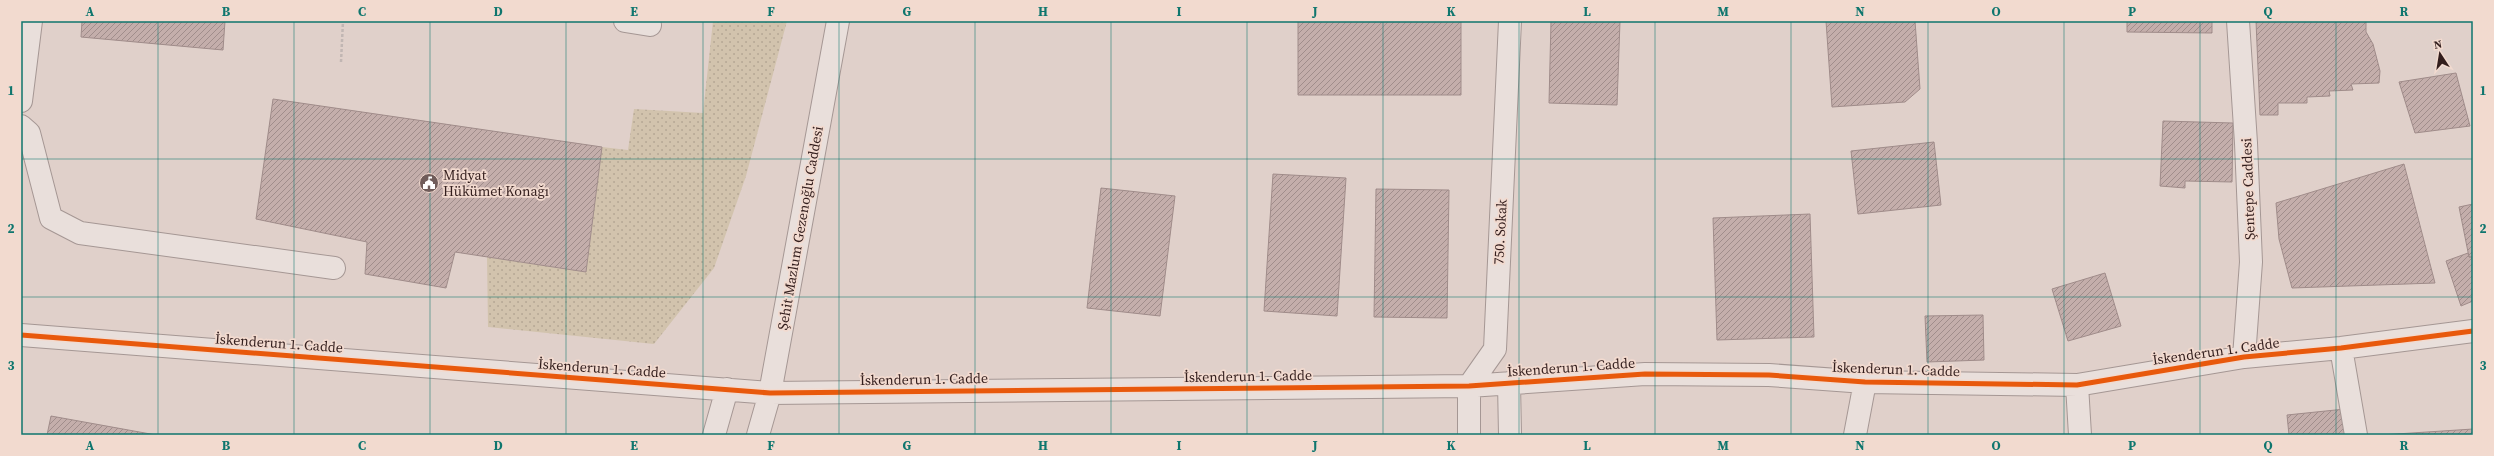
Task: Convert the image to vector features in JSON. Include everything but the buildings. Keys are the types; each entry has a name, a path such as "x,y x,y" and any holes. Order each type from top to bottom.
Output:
{"street":[{"path":"21,100 31,21"},
{"path":"625,21 650,26"},
{"name":"Şehit Mazlum Gezenoğlu Caddesi","path":"758,435 770,393 838,21"},
{"name":"750. Sokak","path":"1469,386 1495,349 1510,21"},
{"name":"Şentepe Caddesi","path":"2238,21 2246,143 2251,262 2244,357"},
{"path":"21,126 29,132 52,218 80,233 334,268"},
{"name":"İskenderun 1. Cadde","path":"21,335 770,393 1469,386 1645,374 1769,375 1865,382 2077,385 2244,357 2341,348 2473,332"},
{"path":"2341,348 2356,435"},
{"path":"1855,435 1865,382"},
{"path":"1509,383 1510,435"},
{"path":"2077,385 2080,435"},
{"path":"1469,386 1469,435"},
{"path":"714,435 727,389"}],"path":[{"path":"341,62 343,21"}],"shaded area":[{"path":"713,21 787,21 746,176 714,268 654,344 488,327 487,257 586,272 602,147 628,150 634,109 703,113"}],"cycle path":[{"path":"21,335 770,393 1469,386 1645,374 1769,375 1865,382 2077,385 2244,357 2341,348 2473,331"}],"place":[{"name":"Midyat Hükümet Konağı","path":"429,183"}]}
